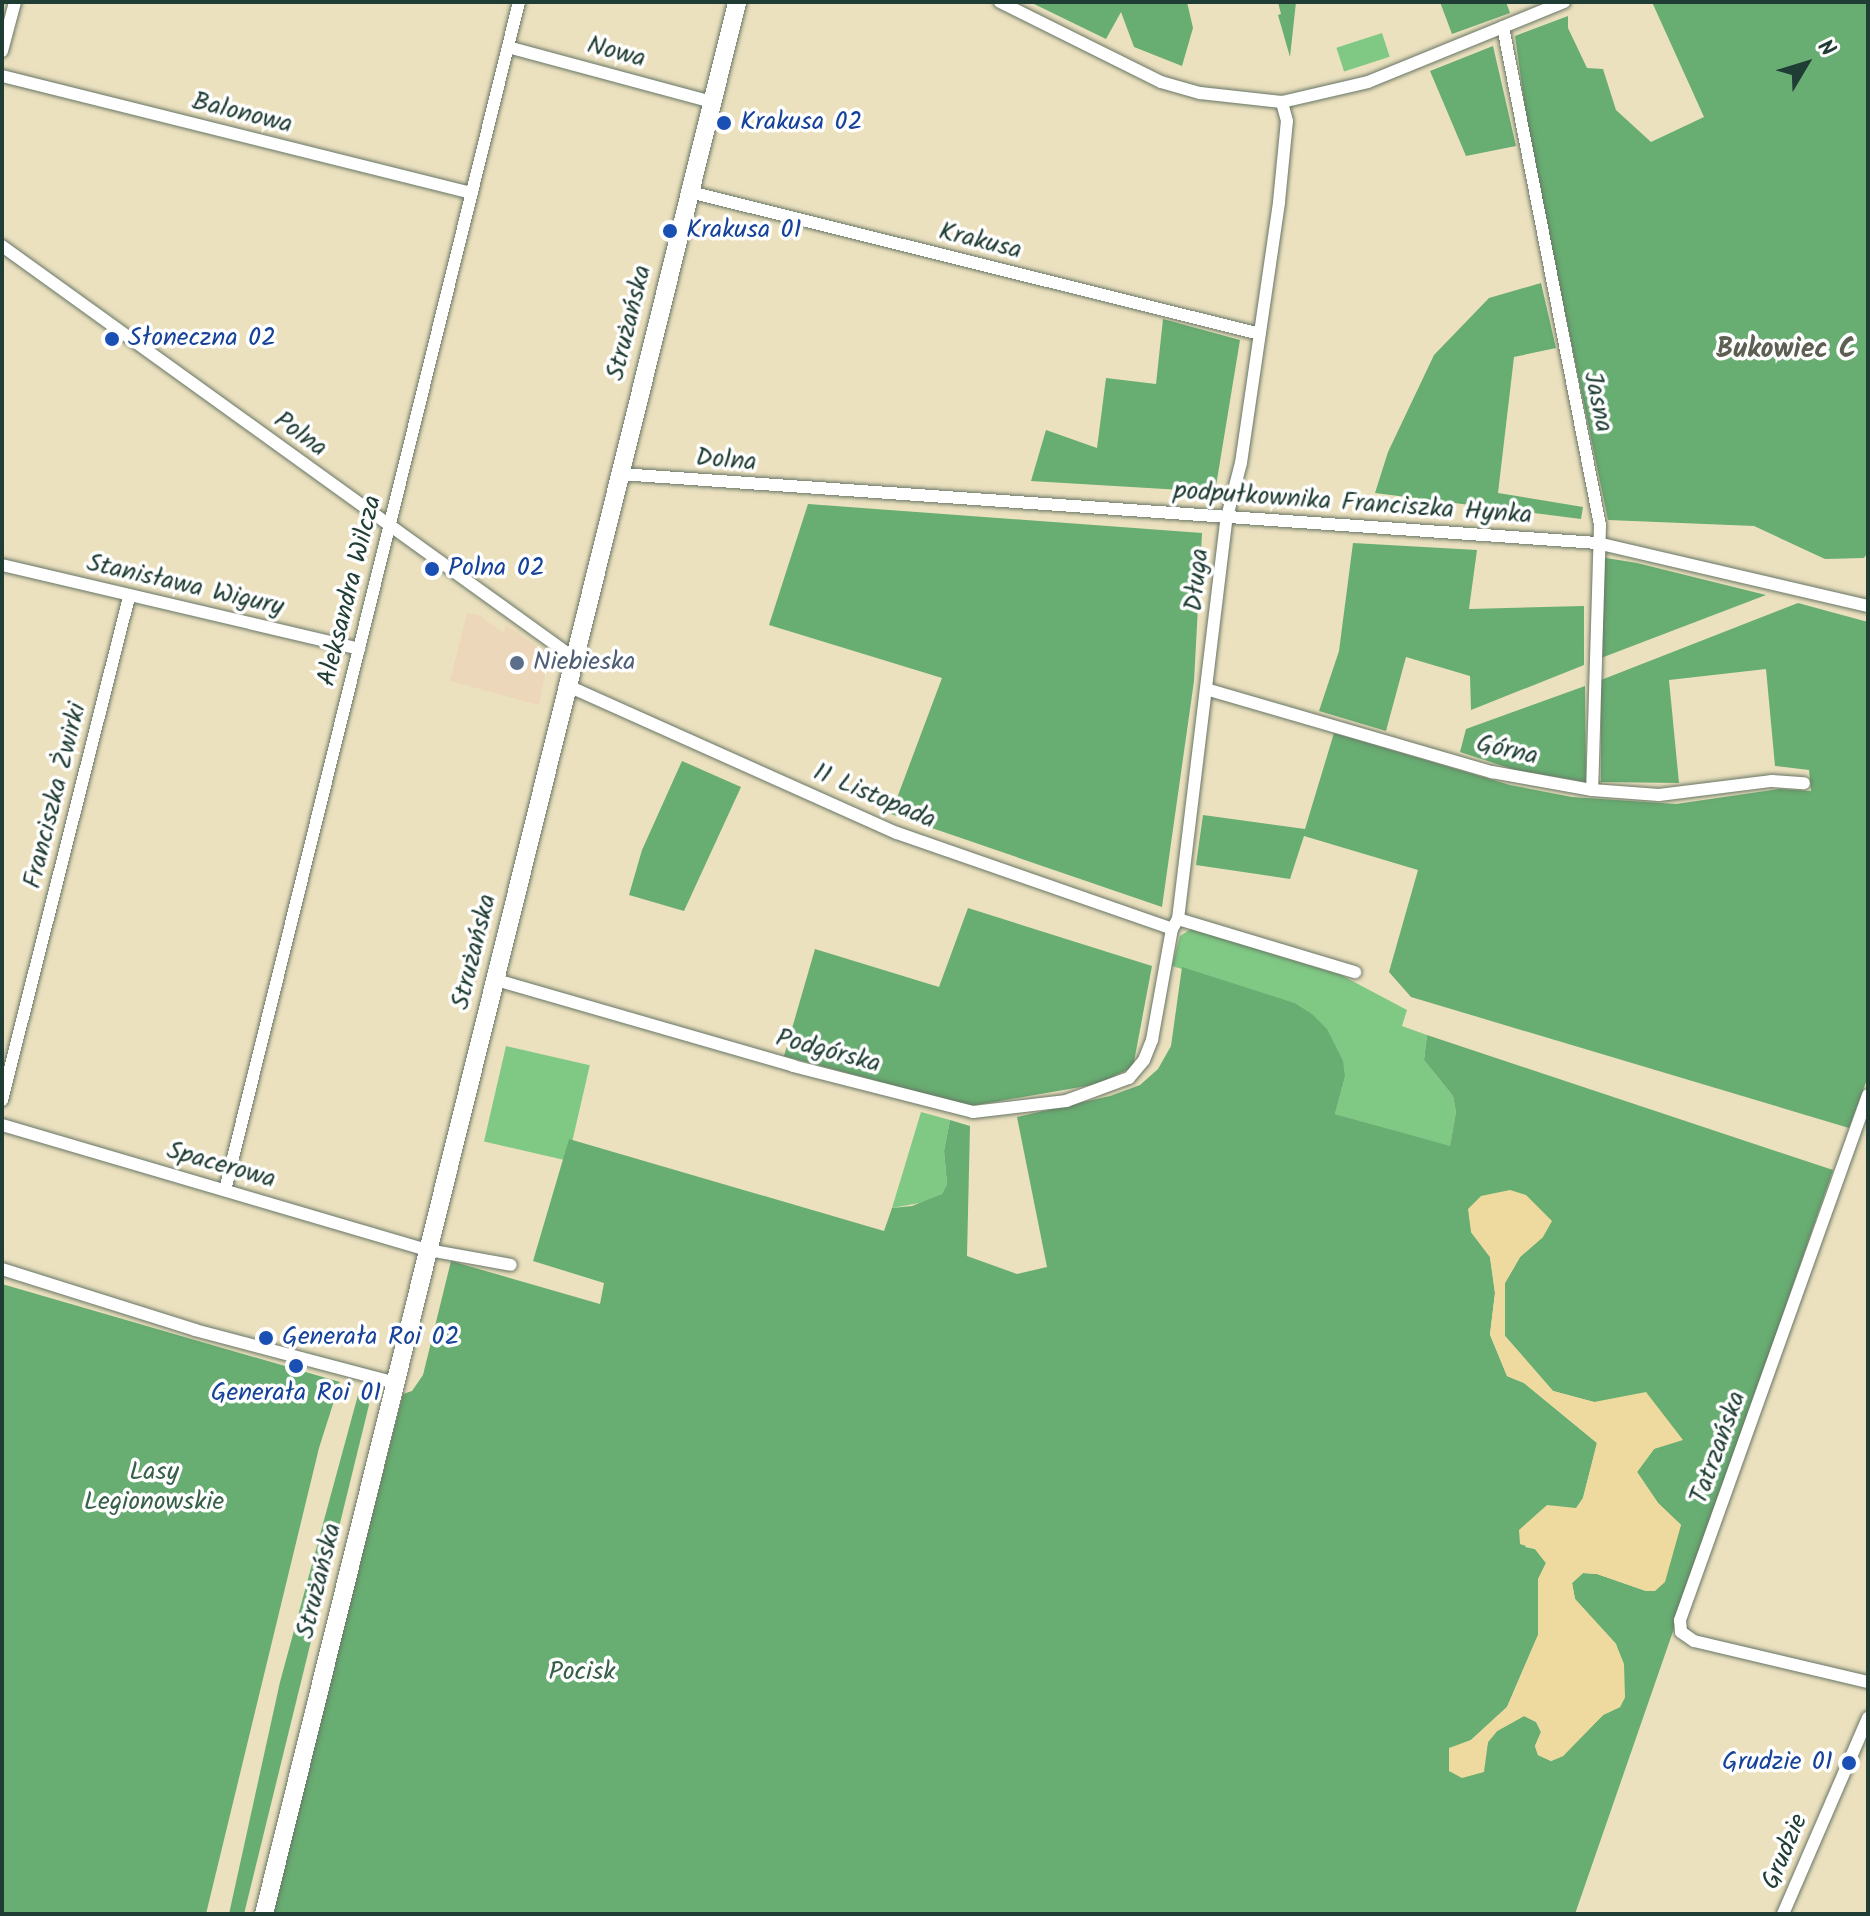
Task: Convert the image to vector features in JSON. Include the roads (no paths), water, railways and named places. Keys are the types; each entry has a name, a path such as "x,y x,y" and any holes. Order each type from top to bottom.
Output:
{"main road":[{"name":"Strużańska","path":"264,1914 737,2"}],"street":[{"path":"2,51 15,2"},
{"name":"Aleksandra Wilcza","path":"225,1190 519,2"},
{"path":"1000,2 1161,82 1200,93 1282,102 1368,82 1564,2"},
{"name":"Jasna","path":"1503,27 1600,525 1597,543 1592,790"},
{"name":"Nowa","path":"508,47 712,102"},
{"name":"Balonowa","path":"2,76 472,193"},
{"name":"Długa","path":"1144,1060 1152,1040 1175,924 1209,690 1227,517 1241,463 1286,146 1287,121 1282,102"},
{"name":"Krakusa","path":"690,192 1260,334"},
{"name":"Polna","path":"2,246 574,658"},
{"name":"Dolna","path":"620,474 828,490"},
{"name":"podpułkownika Franciszka Hynka","path":"828,490 1597,543 1868,606"},
{"name":"Stanisława Wigury","path":"2,565 359,649"},
{"name":"Franciszka Żwirki","path":"2,1100 129,597"},
{"name":"11 Listopada","path":"568,686 897,833 1175,924 1355,972"},
{"name":"Górna","path":"1209,690 1492,772 1592,790 1659,795 1772,781 1804,783"},
{"name":"Podgórska","path":"496,980 793,1066 973,1112 1066,1101 1097,1093 1129,1078 1144,1060"},
{"name":"Tatrzańska","path":"1868,1095 1680,1620 1681,1632 1694,1641 1868,1682"},
{"name":"Spacerowa","path":"2,1125 428,1250 511,1265"},
{"path":"2,1269 195,1330 396,1383"},
{"name":"Grudzie","path":"1783,1914 1868,1718"}],"place":[{"name":"Krakusa 02","path":"724,123"},
{"name":"Krakusa 01","path":"670,231"},
{"name":"Słoneczna 02","path":"112,339"},
{"name":"Polna 02","path":"432,569"},
{"name":"Niebieska","path":"517,663"},
{"name":"Generała Roi 02","path":"266,1338"},
{"name":"Generała Roi 01","path":"296,1366"},
{"name":"Grudzie 01","path":"1849,1763"}],"district":[{"name":"Bukowiec C","path":"1786,350"}],"park label":[{"name":"Lasy Legionowskie","path":"154,1488"},
{"name":"Pocisk","path":"582,1673"}]}
